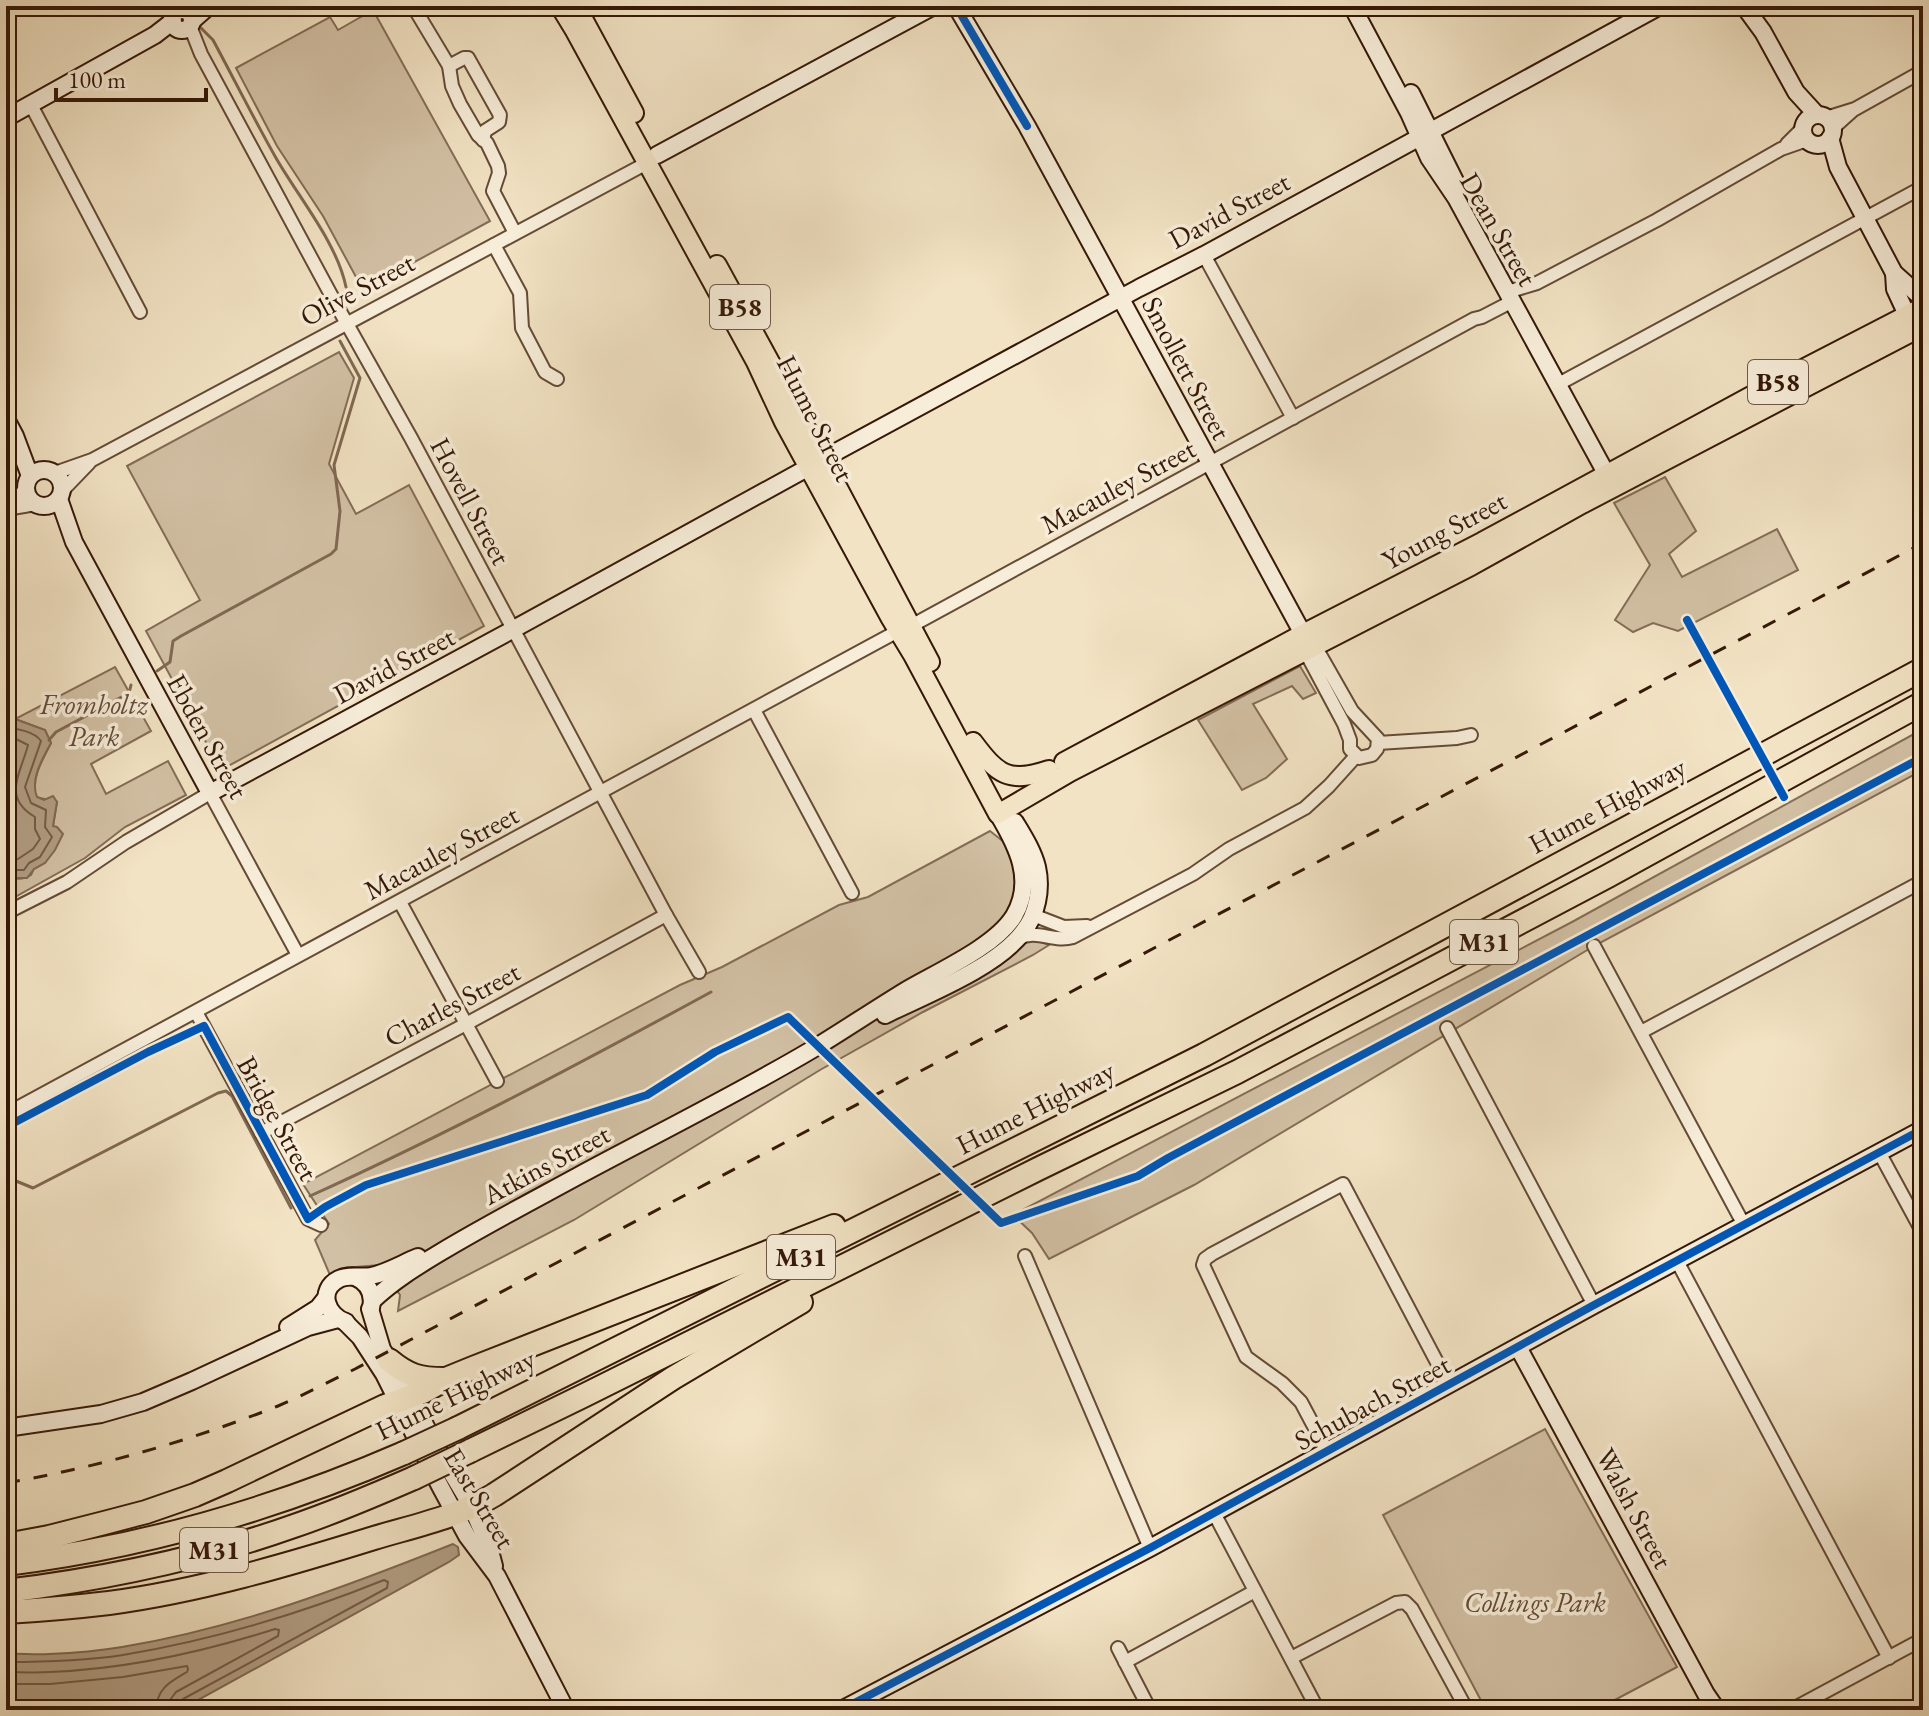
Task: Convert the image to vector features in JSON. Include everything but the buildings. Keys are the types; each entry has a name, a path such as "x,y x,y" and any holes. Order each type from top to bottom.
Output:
{"highway":[{"name":"Hume Highway","path":"6,1564 124,1545 235,1517 317,1489 458,1428 1232,1041 1923,669"},
{"name":"Hume Highway","path":"6,1591 170,1563 292,1527 414,1478 1237,1072 1608,876 1923,703"},
{"path":"6,1545 146,1512 195,1495 446,1379 886,1205 1144,1085"},
{"path":"6,1612 110,1603 196,1587 290,1564 464,1510 494,1495 673,1378 753,1330 853,1272 999,1195 1038,1169"},
{"path":"389,1360 400,1370 421,1379 446,1379"}],"main road":[{"name":"Hume Street","path":"560,6 652,159"},
{"name":"Hume Street","path":"576,6 652,159 904,628 973,742 1000,807"},
{"name":"Young Street","path":"1000,807 1308,644 1442,564 1919,317"},
{"name":"Hume Street","path":"904,628 913,655 1000,807"},
{"name":"Young Street","path":"1000,807 1049,770 1308,644"},
{"name":"B58","path":"973,742 987,761 1001,772 1024,777 1049,770"}],"street":[{"path":"6,118 155,35 181,17 208,6"},
{"name":"Olive Street","path":"6,508 38,477 92,460 934,6"},
{"name":"Smollett Street","path":"956,6 1027,126 1308,644"},
{"name":"Smollett Street","path":"968,6 1027,126"},
{"name":"Dean Street","path":"1352,6 1409,113 1425,134"},
{"name":"Dean Street","path":"1360,6 1386,55 1402,77 1437,172 1456,198 1513,295 1613,477"},
{"name":"David Street","path":"6,913 67,882 126,842 210,793 1660,6"},
{"path":"1744,6 1763,32 1894,273 1923,299"},
{"path":"1755,6 1763,32"},
{"path":"416,11 449,66 452,86 475,130 491,150 499,169 493,191 515,233"},
{"name":"Hovell Street","path":"181,17 699,972"},
{"path":"449,66 466,57 471,61 500,115 499,122 485,131 483,140"},
{"name":"Macauley Street","path":"6,1114 1482,317 1513,295 1657,220 1923,71"},
{"path":"31,105 140,312"},
{"path":"1561,383 1923,187"},
{"path":"494,245 520,293 522,328 545,372 557,379"},
{"path":"1204,255 1293,418"},
{"path":"1894,273 1895,289 1919,317"},
{"path":"6,419 38,477"},
{"name":"Olive Street","path":"6,508 51,500 92,460"},
{"path":"38,477 61,481 51,500 29,498 38,477"},
{"name":"Ebden Street","path":"51,500 298,955"},
{"path":"1308,644 1352,711 1376,735 1378,743 1375,752 1368,758 1356,756 1350,749 1350,740 1308,644"},
{"path":"754,710 852,893"},
{"path":"1350,740 1359,730 1368,730"},
{"path":"1378,743 1471,735"},
{"path":"1006,949 1028,934 1064,939 1078,935 1193,874 1229,849 1305,808 1356,756"},
{"path":"1000,807 1033,854 1038,870 1038,892 1033,915"},
{"name":"Atkins Street","path":"811,1050 971,953 1007,926 1022,895 1023,867 1000,807"},
{"path":"1641,1032 1923,881"},
{"path":"400,902 497,1081"},
{"name":"Charles Street","path":"261,1133 666,915"},
{"path":"933,975 993,948 1013,932 1024,918 1033,915 1069,928 1095,924"},
{"name":"Atkins Street","path":"371,1305 394,1281 474,1232 811,1050 956,979 1006,949 1024,932 1033,915"},
{"path":"1594,946 1744,1225"},
{"name":"Bridge Street","path":"196,1012 308,1219 321,1225"},
{"path":"1447,1028 1594,1305"},
{"name":"Schubach Street","path":"841,1710 1150,1548 1923,1129"},
{"path":"1879,1152 1922,1229"},
{"path":"1327,1451 1292,1391 1246,1357 1201,1260 1344,1182 1449,1385"},
{"name":"Atkins Street","path":"355,1277 377,1275 474,1232"},
{"path":"1025,1256 1150,1548"},
{"path":"1677,1261 1889,1658"},
{"path":"6,1428 101,1414 164,1394 308,1327 361,1320 371,1305 368,1286 355,1277 339,1279 318,1308 221,1367"},
{"path":"326,1298 332,1314 342,1321"},
{"name":"East Street","path":"371,1305 378,1339 404,1398"},
{"name":"East Street","path":"342,1321 367,1347 438,1450 464,1510 489,1547 497,1576 566,1710"},
{"name":"Walsh Street","path":"1518,1347 1708,1702 1717,1710"},
{"path":"1214,1513 1318,1710"},
{"path":"1125,1662 1255,1591"},
{"path":"1291,1658 1396,1603 1405,1602 1412,1609 1467,1710"},
{"path":"1791,1710 1923,1639"},
{"path":"1118,1648 1150,1710"}],"green space":[{"path":"373,10 490,221 363,290 323,216 277,146 236,68 330,17 338,30"},
{"path":"339,352 354,378 329,464 356,514 409,485 484,626 221,770 146,631 200,600 127,466"},
{"path":"1665,477 1696,531 1669,554 1682,577 1777,529 1798,570 1678,631 1653,623 1633,632 1615,620 1650,565 1614,503"},
{"path":"1300,666 1316,693 1303,699 1292,686 1253,704 1287,759 1266,778 1242,790 1198,720"},
{"name":"Fromholtz Park","path":"115,667 151,731 91,764 106,794 168,761 186,795 125,827 85,858 6,902 6,878 22,879 31,875 53,826 57,802 36,797 38,770 51,743 45,730 15,719"},
{"path":"1923,729 1923,770 1594,946 1194,1185 1049,1259 1032,1233 1013,1215 1572,922"},
{"path":"990,831 1004,842 1016,879 1014,903 999,926 1049,945 820,1070 574,1220 398,1311 400,1295 379,1265 344,1268 330,1275 315,1240 329,1224 303,1184 680,985 722,967 839,905 868,897"},
{"name":"Collings Park","path":"1545,1429 1677,1667 1596,1710 1486,1710 1383,1515"}],"water":[{"path":"15,719 45,730 51,743 38,770 35,790 37,797 44,800 53,796 57,802 53,826 63,834 45,863 34,869 27,878 6,878 6,720"},
{"path":"453,1544 458,1547 459,1555 449,1562 180,1710 6,1710 6,1654 104,1650 207,1629 331,1590"}],"waterway":[{"path":"200,27 213,40 276,158 326,237 346,287"},
{"path":"157,671 170,662 173,641 336,549 340,511 334,465 360,378 340,341"},
{"path":"49,740 56,732 129,693 131,685"},
{"path":"310,1196 512,1098 711,992"},
{"path":"6,1163 16,1181 33,1188 226,1091 232,1096 291,1208"}],"railway":[{"path":"6,1483 110,1461 178,1442 307,1393 1923,543"}],"cycle path":[{"path":"956,6 1027,126"},
{"path":"1687,620 1784,797"},
{"path":"6,1127 204,1026 308,1219 366,1185 647,1095 715,1052 788,1017 1001,1223 1138,1176 1923,757"},
{"path":"841,1710 1150,1548 1923,1129"}]}
